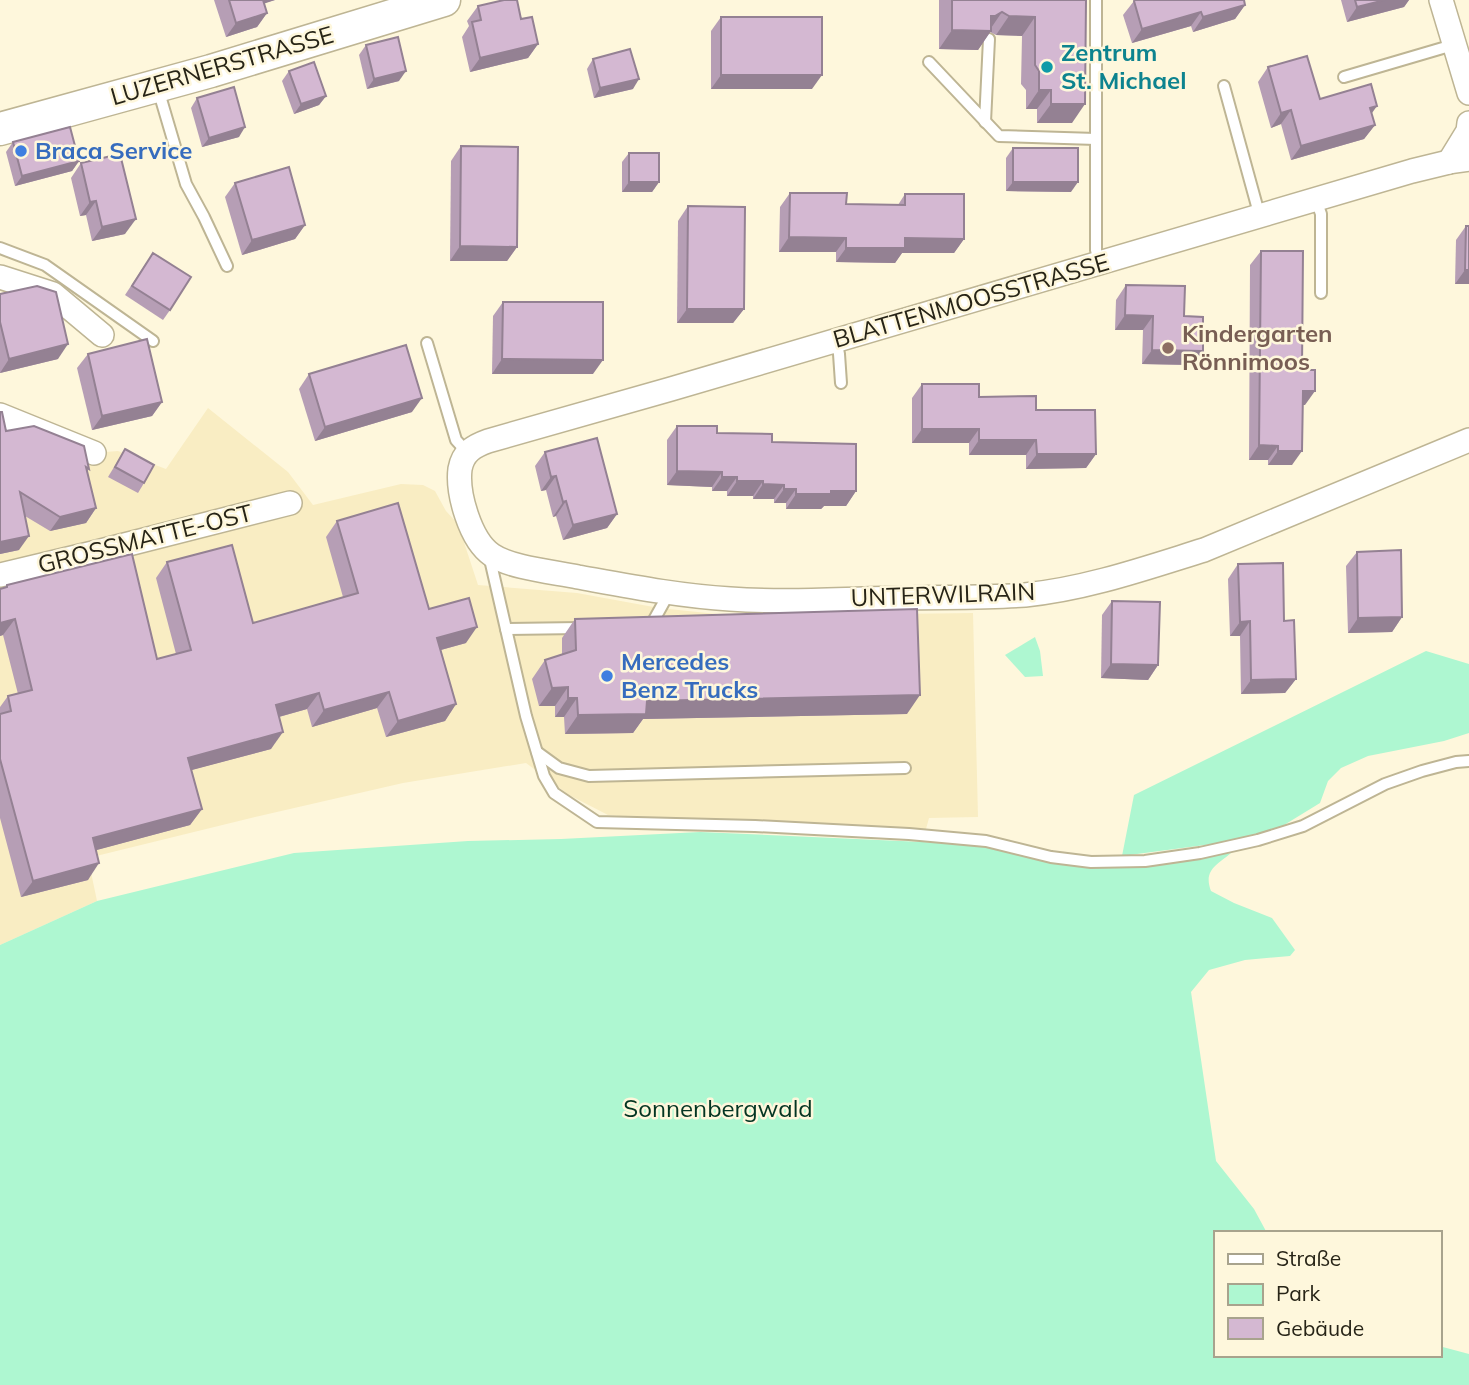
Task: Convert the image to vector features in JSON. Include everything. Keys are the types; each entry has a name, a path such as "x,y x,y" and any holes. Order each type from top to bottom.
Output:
{"main road":[{"name":"LUZERNERSTRASSE","path":"0,130 157,86 412,4 444,0"}],"street":[{"path":"1441,0 1469,93"},
{"name":"BLATTENMOOSSTRASSE","path":"464,459 476,445 488,441 1459,160 1469,123"},
{"path":"0,277 53,294 102,335"},
{"path":"0,415 94,453"},
{"name":"UNTERWILRAIN","path":"489,553 500,560 531,568 669,592 730,599 1015,595 1072,588 1204,550 1469,440"},
{"path":"464,459 459,489 477,538 489,553"},
{"name":"GROSSMATTE-OST","path":"0,575 290,503"}],"lane":[{"path":"1096,0 1096,250 1100,263"},
{"path":"985,122 989,39"},
{"path":"1344,77 1453,45"},
{"path":"929,62 999,136 1096,139"},
{"path":"157,86 186,184 227,266"},
{"path":"1224,86 1260,217"},
{"path":"1317,200 1321,214 1321,293"},
{"path":"0,248 45,264 153,341"},
{"path":"836,340 841,383"},
{"path":"427,343 464,459"},
{"path":"489,553 526,716 544,776 554,793 597,822 909,834 986,841 1051,857 1091,862 1145,861 1200,853 1258,840 1303,825 1385,784 1422,771 1469,761"},
{"path":"637,627 650,627 669,592"},
{"path":"506,629 598,628"},
{"path":"537,752 559,768 589,776 905,768"}],"shaded area":[{"path":"208,408 288,472 313,505 401,484 423,485 435,491 446,511 458,524 478,585 577,593 659,608 736,616 973,613 978,817 929,818 926,829 681,821 608,815 569,795 526,763 403,783 88,858 97,901 0,945 0,422 81,454 118,451 166,469"}],"green space":[{"path":"1035,637 1043,676 1025,677 1005,655"},
{"path":"1426,651 1469,664 1469,733 1444,741 1368,756 1341,768 1328,781 1320,803 1276,830 1220,843 1122,856 1134,795"},
{"name":"Sonnenbergwald","path":"700,832 923,842 979,846 1084,867 1161,864 1231,853 1210,873 1211,891 1272,918 1295,950 1290,956 1245,960 1209,970 1191,992 1216,1161 1254,1209 1266,1231 1214,1231 1214,1357 1441,1357 1441,1347 1469,1354 1469,1385 0,1385 0,945 97,901 294,853 468,841"}],"building":[{"path":"229,0 263,0 267,13 236,23"},
{"path":"517,0 521,19 532,17 538,44 480,58 472,22 481,20 478,6"},
{"path":"952,0 1086,0 1085,104 1051,104 1051,90 1039,90 1039,71 1035,65 1035,17 1009,16 1002,12 991,16 991,31 952,30"},
{"path":"1135,0 1244,0 1245,5 1203,17 1201,12 1142,29"},
{"path":"1355,0 1385,0 1357,7"},
{"path":"721,17 822,17 822,75 721,75"},
{"path":"398,37 406,71 374,79 366,45"},
{"path":"630,49 639,79 600,88 593,59"},
{"path":"1307,56 1320,99 1371,84 1377,106 1370,108 1375,125 1301,146 1291,110 1281,113 1268,67"},
{"path":"314,62 326,96 301,104 289,71"},
{"path":"234,87 245,127 209,138 197,98"},
{"path":"70,127 79,161 22,176 13,142"},
{"path":"461,146 518,147 517,247 460,246"},
{"path":"1013,148 1078,148 1078,182 1013,182"},
{"path":"629,153 659,153 659,182 629,182"},
{"path":"120,154 136,219 102,227 96,201 90,202 81,163"},
{"path":"289,167 305,225 252,240 235,183"},
{"path":"790,193 847,193 846,204 905,205 905,194 964,194 964,239 905,238 905,248 846,248 846,238 789,237"},
{"path":"688,206 745,207 744,309 687,309"},
{"path":"1466,226 1469,226 1469,270 1465,270"},
{"path":"1261,251 1303,251 1302,370 1315,370 1315,391 1303,391 1302,451 1278,451 1278,446 1259,445"},
{"path":"153,253 191,277 170,310 132,286"},
{"path":"1126,285 1185,286 1184,316 1203,317 1203,351 1152,350 1153,316 1125,315"},
{"path":"37,286 56,292 68,344 9,359 0,322 0,294"},
{"path":"503,302 603,302 603,360 502,359"},
{"path":"147,339 162,402 102,416 88,354"},
{"path":"406,345 422,398 325,427 309,374"},
{"path":"922,384 979,384 979,397 1036,396 1036,410 1095,410 1096,454 1037,454 1036,440 979,440 979,429 922,429"},
{"path":"0,412 6,431 34,426 84,446 96,508 60,517 20,492 29,536 0,542"},
{"path":"677,426 717,426 717,433 772,434 772,442 856,444 856,491 796,494 796,489 784,489 784,485 763,484 763,481 737,481 737,477 722,477 722,472 677,471"},
{"path":"597,438 617,514 573,525 556,476 551,477 545,452"},
{"path":"125,449 154,465 144,483 115,467"},
{"path":"398,503 429,609 469,598 477,627 437,638 456,704 398,721 389,692 324,710 319,693 276,705 283,732 188,758 202,809 93,838 99,863 33,881 0,759 0,714 11,711 8,696 32,690 15,619 0,623 0,589 132,554 157,659 191,650 167,562 232,545 253,623 358,593 337,521"},
{"path":"1401,550 1402,617 1358,618 1357,552"},
{"path":"1283,563 1284,621 1294,620 1296,679 1251,680 1250,621 1240,622 1238,564"},
{"path":"1112,601 1160,602 1158,665 1111,664"},
{"path":"917,609 920,695 647,701 646,714 578,715 577,698 568,698 568,687 552,688 545,660 576,650 575,619"}],"place":[{"name":"Zentrum St. Michael","path":"1047,67"},
{"name":"Braca Service","path":"21,151"},
{"name":"Kindergarten Rönnimoos","path":"1168,348"},
{"name":"Mercedes Benz Trucks","path":"607,676"}]}
